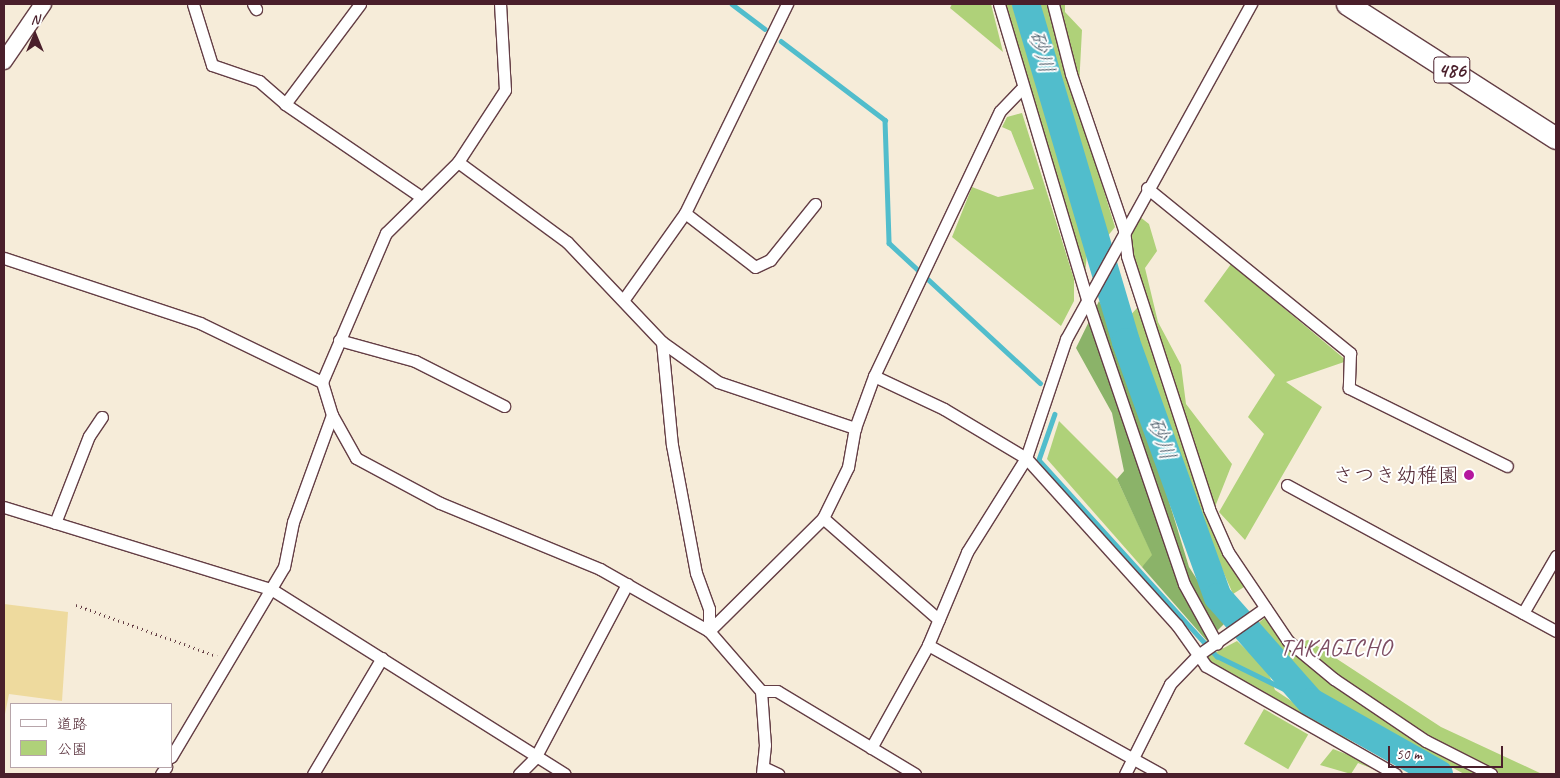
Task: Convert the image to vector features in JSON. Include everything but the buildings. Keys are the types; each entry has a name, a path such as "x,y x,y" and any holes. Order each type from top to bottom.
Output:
{"highway":[{"name":"486","path":"1347,4 1556,138"}],"street":[{"path":"4,61 43,4"},
{"path":"193,4 212,66 259,81 285,104 420,196"},
{"path":"285,104 360,4"},
{"path":"500,4 505,90 458,162 420,196 386,233 322,382 332,414 356,458 440,503 627,584 709,631 761,691 762,771 778,774"},
{"path":"624,299 685,213 787,4"},
{"path":"998,4 1021,89 1087,299 1184,584 1217,644"},
{"path":"1053,4 1071,74 1124,230 1127,256 1209,509 1228,552 1288,641 1334,679 1426,741 1491,774"},
{"path":"871,748 928,645 967,552 1026,458 1066,339 1147,188 1251,4"},
{"path":"709,631 823,518 848,467 855,428 874,376 1000,111 1021,89"},
{"path":"458,162 566,242 624,299 662,342 718,382 855,428"},
{"path":"1147,188 1350,353 1349,388 1507,466"},
{"path":"685,213 755,267 770,260 815,204"},
{"path":"4,258 200,323 322,382"},
{"path":"339,340 415,361 504,406"},
{"path":"662,342 672,445 696,573 708,609 709,631"},
{"path":"874,376 944,409 1026,458 1206,666 1395,774"},
{"path":"172,756 284,567 293,522 332,414"},
{"path":"55,522 89,436 102,417"},
{"path":"1287,485 1556,632"},
{"path":"4,507 271,589 382,658 535,758 565,774"},
{"path":"823,518 938,620"},
{"path":"1523,613 1556,556"},
{"path":"518,774 535,758 627,584"},
{"path":"1125,774 1170,684 1198,655 1217,644 1266,608"},
{"path":"928,645 1132,760 1161,774"},
{"path":"313,774 382,658"},
{"path":"761,691 777,691 916,774"}],"path":[{"path":"76,605 230,660"}],"green space":[{"path":"952,4 991,4 1003,52 950,8"},
{"path":"1004,4 1012,4 1087,253 1085,276"},
{"path":"1033,4 1047,4 1115,227 1107,237"},
{"path":"1057,4 1065,4 1065,12 1082,30 1079,87"},
{"path":"1022,113 1074,279 1074,301 1061,326 952,237 972,187 998,197 1034,189 1011,131 1002,127 1007,117"},
{"path":"1140,217 1149,224 1157,251 1145,268 1158,322 1181,365 1186,404 1232,464 1209,522 1244,587 1233,594 1190,496 1127,319 1137,308 1141,286 1129,235"},
{"path":"1231,264 1347,361 1286,382 1322,407 1245,540 1219,512 1264,434 1248,417 1275,375 1204,301"},
{"path":"1099,301 1118,334 1189,567 1225,623 1207,641 1142,567 1152,555 1117,479 1124,471 1112,413 1076,348"},
{"path":"1059,421 1117,479 1154,558 1142,567 1047,459"},
{"path":"1266,617 1299,643 1308,640 1441,727 1542,774 1464,774 1372,722 1312,695 1253,627"},
{"path":"1237,641 1267,669 1275,690 1360,747 1335,738 1205,658"},
{"path":"1264,709 1308,734 1288,769 1244,744"},
{"path":"1333,749 1370,763 1386,774 1358,763 1351,774 1320,765"}],"sand":[{"path":"4,604 68,612 62,701 9,694 4,719"}],"waterway":[{"path":"732,4 765,29"},
{"name":"砂川","path":"1026,4 1126,342 1218,597 1311,702 1439,774"},
{"path":"781,41 885,120 889,243 1040,383"},
{"path":"1055,414 1039,460 1217,656 1311,702"}],"place":[{"name":"さつき幼稚園","path":"1469,475"}],"district":[{"name":"TAKAGICHO","path":"1336,648"}]}
